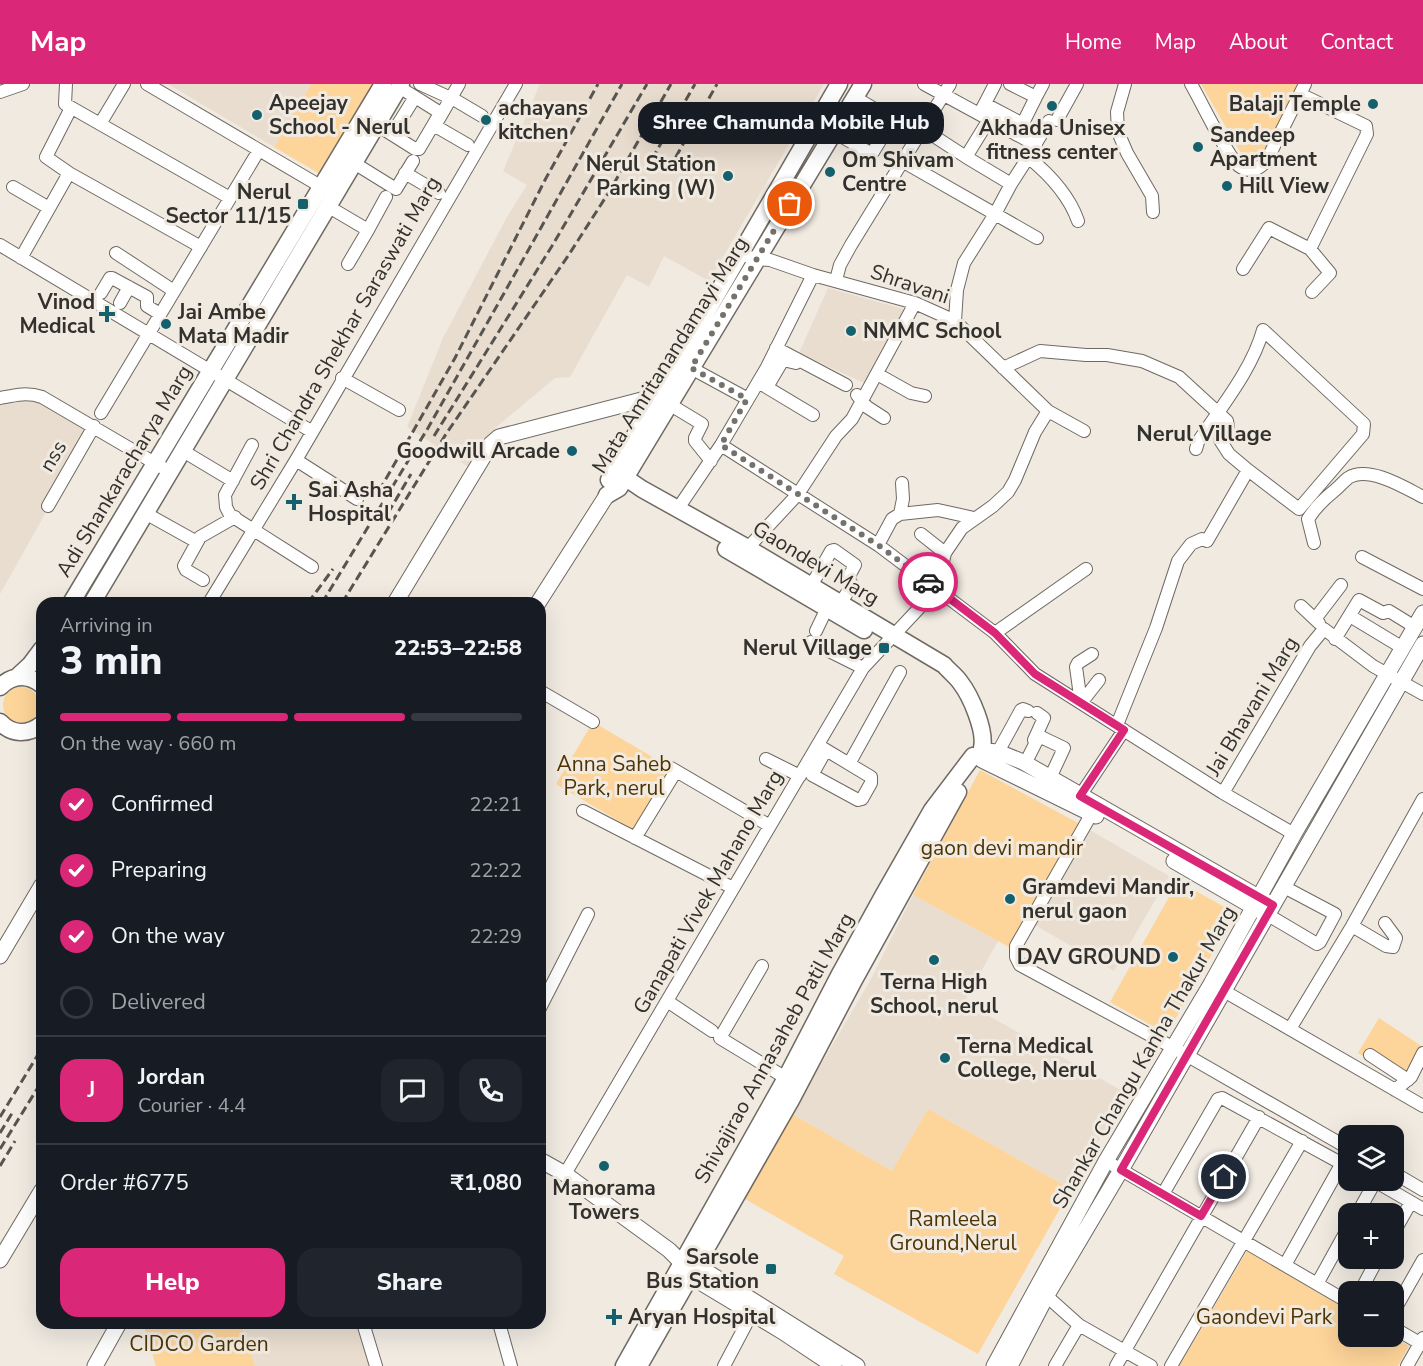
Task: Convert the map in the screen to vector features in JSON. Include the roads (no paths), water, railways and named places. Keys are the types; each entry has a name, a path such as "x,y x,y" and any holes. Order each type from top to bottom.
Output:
{"main road":[{"name":"Mata Amritanandamayi Marg","path":"663,400 691,368 839,84"},
{"name":"Adi Shankaracharya Marg","path":"329,196 354,163 377,125 394,85"},
{"name":"Adi Shankaracharya Marg","path":"75,597 155,463 218,376 329,196 394,85"},
{"name":"Mata Amritanandamayi Marg","path":"615,482 748,256 834,132 858,91"},
{"name":"Adi Shankaracharya Marg","path":"96,597 183,451 218,376"},
{"name":"Gaondevi Marg","path":"615,482 642,489 925,663 946,681 959,697 972,722 982,754"},
{"name":"Gaondevi Marg","path":"615,482 743,552 811,586 833,607"},
{"path":"0,687 8,680 17,677 36,658"},
{"path":"17,677 36,681"},
{"path":"4,728 28,732 36,727"},
{"name":"Shivajirao Annasaheb Patil Marg","path":"639,1366 841,972 932,810 982,754"},
{"name":"Shivajirao Annasaheb Patil Marg","path":"624,1366 689,1268 791,1100 946,811 982,754"}],"street":[{"path":"0,92 23,84"},
{"path":"66,84 65,104 230,198"},
{"path":"100,124 124,84"},
{"path":"147,84 259,150 329,196 368,230"},
{"path":"420,84 455,100 482,116"},
{"path":"459,84 436,124 437,127 468,145"},
{"name":"Shri Chandra Shekhar Saraswati Marg","path":"213,597 516,84"},
{"path":"924,84 943,95 983,110 1020,132 1035,145"},
{"path":"836,280 840,265 851,245 950,84"},
{"path":"983,110 995,84"},
{"path":"1010,84 1036,97"},
{"path":"1020,132 1043,84"},
{"path":"955,321 957,290 964,263 1035,145 1077,84"},
{"path":"1125,84 1117,112 1118,132 1127,153 1152,196 1153,212"},
{"path":"1191,84 1233,159 1245,169 1254,170 1262,167 1267,160 1302,89 1366,126 1367,134 1310,249"},
{"path":"377,125 415,149 420,149 439,115 439,112 394,85"},
{"path":"834,132 870,153 873,152 892,122 892,119 858,91"},
{"path":"392,134 415,97"},
{"path":"71,108 46,157 69,173 201,247"},
{"path":"1020,132 1031,113"},
{"path":"968,154 985,126"},
{"path":"923,129 968,154"},
{"path":"948,138 1011,184"},
{"path":"101,413 259,150"},
{"path":"1028,157 1049,174 1074,210 1078,221"},
{"path":"348,264 413,161"},
{"path":"902,161 1037,238"},
{"path":"354,163 389,198"},
{"path":"21,258 69,173"},
{"path":"405,173 439,194"},
{"path":"14,187 49,208"},
{"path":"1244,269 1269,228 1310,249 1330,273 1312,292"},
{"path":"0,245 311,431"},
{"path":"116,253 174,291"},
{"name":"Shravani","path":"748,256 915,303 955,321 1048,411 1084,431"},
{"path":"764,382 776,348 813,275"},
{"path":"101,292 110,278 147,297 147,306 160,314"},
{"path":"120,303 129,287"},
{"path":"743,552 798,494 836,436 852,419 859,397 877,374 915,303"},
{"path":"1004,368 1040,351 1107,355 1142,361 1179,377 1218,412 1227,421 1228,426 1220,440 1229,454 1299,509 1363,434 1364,424 1263,330 1260,342 1230,396 1218,412 1198,442 1196,449"},
{"path":"776,348 787,357 804,363 846,385"},
{"path":"677,510 746,398 787,357"},
{"path":"691,368 746,398"},
{"path":"877,374 911,393 925,396"},
{"path":"342,378 399,410"},
{"path":"764,382 813,416"},
{"path":"0,398 18,394 42,397 170,472"},
{"path":"859,397 867,407 884,418"},
{"path":"709,459 721,445 746,398"},
{"path":"399,597 491,444 498,437 663,400 702,424 695,441 709,459"},
{"path":"937,589 945,553 962,528 1008,492 1016,480 1035,432 1048,411"},
{"name":"nss","path":"48,506 94,426"},
{"path":"252,445 225,495 226,507 230,515 312,567"},
{"path":"721,445 878,545 995,633 1035,674 1223,793 1291,841 1303,855"},
{"path":"183,451 233,481"},
{"path":"296,458 354,494"},
{"path":"1080,796 1120,727 1169,595 1178,561 1191,544 1202,539 1206,541 1248,470"},
{"path":"1314,543 1308,519 1326,497 1348,478 1368,474 1384,478 1423,497"},
{"name":"Mata Amritanandamayi Marg","path":"542,597 615,482"},
{"path":"900,514 903,498 902,483"},
{"path":"878,545 892,519 900,514 938,510 974,519"},
{"path":"145,513 197,542"},
{"path":"203,580 186,570 184,566 197,542 205,534 235,518"},
{"path":"921,534 945,553"},
{"path":"811,586 831,551 834,550 855,565 848,578 852,585 833,607 814,636 863,668"},
{"path":"1362,557 1423,590"},
{"path":"995,633 1086,569"},
{"path":"1301,606 1319,624 1341,585"},
{"name":"Ganapati Vivek Mahano Marg","path":"565,1174 800,776 822,747 863,668 937,589"},
{"path":"1335,639 1361,600 1415,627"},
{"name":"Shankar Changu Kanha Thakur Marg","path":"1264,906 1284,887 1303,855 1394,678 1403,648 1423,614"},
{"path":"1350,615 1403,648"},
{"name":"Jai Bhavani Marg","path":"1223,793 1310,646 1319,624 1335,639 1394,678 1423,694"},
{"name":"Shankar Changu Kanha Thakur Marg","path":"994,1366 1121,1170 1180,1052 1264,906 1291,841 1394,678 1423,644"},
{"path":"1081,703 1076,667 1078,663 1092,654"},
{"path":"849,764 900,672"},
{"path":"1081,703 1099,680"},
{"path":"546,695 593,723"},
{"path":"982,754 1023,708 1044,718 1024,763"},
{"path":"1024,763 1039,736 1064,748 1050,778"},
{"path":"822,747 873,780 860,801 812,775 822,747"},
{"path":"982,754 1024,763 1264,906 1317,944 1325,925 1335,914 1311,905 1284,887"},
{"path":"982,754 1264,906"},
{"path":"766,759 800,776"},
{"path":"635,838 673,770 770,826"},
{"path":"1290,1029 1352,926 1423,799"},
{"path":"583,811 734,888"},
{"path":"1092,813 1016,946 1016,957 1020,965 1180,1052 1338,1142"},
{"path":"0,956 36,895"},
{"path":"546,996 588,914"},
{"path":"1352,926 1386,946 1393,947 1396,938 1385,923"},
{"path":"762,966 720,1038 786,1078"},
{"path":"1217,987 1423,1106"},
{"path":"667,1001 712,1031"},
{"name":"Shankar Changu Kanha Thakur Marg","path":"1010,1366 1042,1292 1106,1161 1180,1052"},
{"path":"1395,1090 1411,1077 1423,1053"},
{"path":"1370,1055 1408,1080"},
{"path":"1163,1194 1218,1099 1222,1098 1338,1161"},
{"path":"1116,1366 1259,1117"},
{"path":"1172,1366 1302,1141"},
{"path":"1106,1161 1338,1296"},
{"path":"546,1163 565,1174 603,1204 640,1228 689,1268 752,1313 834,1366"},
{"path":"1285,1265 1338,1177"},
{"path":"1404,1179 1423,1190"},
{"path":"1392,1191 1423,1209"},
{"path":"0,1260 36,1200"},
{"path":"1404,1214 1411,1202"},
{"path":"1317,1284 1338,1246"},
{"path":"1404,1293 1423,1260"},
{"path":"689,1268 857,1366"},
{"path":"1042,1292 1079,1325 1150,1366"},
{"path":"724,1366 752,1313"},
{"path":"1055,1366 1079,1325"},
{"path":"95,1366 116,1329"},
{"path":"365,1329 376,1366"},
{"path":"501,1329 511,1366"},
{"path":"1404,1333 1422,1342 1407,1366"}],"railway":[{"path":"379,491 455,358 545,180 598,84"},
{"path":"326,597 428,428 622,84"},
{"path":"434,436 552,246 647,84"},
{"path":"346,597 446,434 609,192 671,84"},
{"path":"652,159 695,84"},
{"path":"669,169 717,84"},
{"path":"388,513 411,474"},
{"path":"312,597 333,569"},
{"path":"0,1117 36,1058"},
{"path":"0,1149 36,1091"},
{"path":"0,1133 14,1110"},
{"path":"0,1166 15,1141"}],"place":[{"name":"Balaji Temple","path":"1373,104"},
{"name":"Akhada Unisex fitness center","path":"1052,106"},
{"name":"Apeejay School - Nerul","path":"257,115"},
{"name":"achayans kitchen","path":"486,120"},
{"name":"Sandeep Apartment","path":"1198,147"},
{"name":"Om Shivam Centre","path":"830,172"},
{"name":"Nerul Station Parking (W)","path":"728,176"},
{"name":"Hill View","path":"1227,186"},
{"name":"Nerul Sector 11/15","path":"303,204"},
{"name":"Shree Chamunda Mobile Hub","path":"790,204"},
{"name":"Vinod Medical","path":"107,314"},
{"name":"Jai Ambe Mata Madir","path":"166,324"},
{"name":"NMMC School","path":"851,331"},
{"name":"Goodwill Arcade","path":"572,451"},
{"name":"Sai Asha Hospital","path":"294,502"},
{"name":"Nerul Village","path":"884,648"},
{"name":"Gramdevi Mandir, nerul gaon","path":"1010,899"},
{"name":"DAV GROUND","path":"1173,957"},
{"name":"Terna High School, nerul","path":"934,960"},
{"name":"Terna Medical College, Nerul","path":"945,1058"},
{"name":"Manorama Towers","path":"604,1166"},
{"name":"Sarsole Bus Station","path":"771,1269"},
{"name":"Aryan Hospital","path":"614,1317"}],"district":[{"name":"Nerul Village","path":"1204,433"}],"park label":[{"name":"Anna Saheb Park, nerul","path":"614,776"},
{"name":"gaon devi mandir","path":"1002,848"},
{"name":"Ramleela Ground,Nerul","path":"953,1231"},
{"name":"Gaondevi Park","path":"1264,1317"},
{"name":"CIDCO Garden","path":"199,1344"}]}
